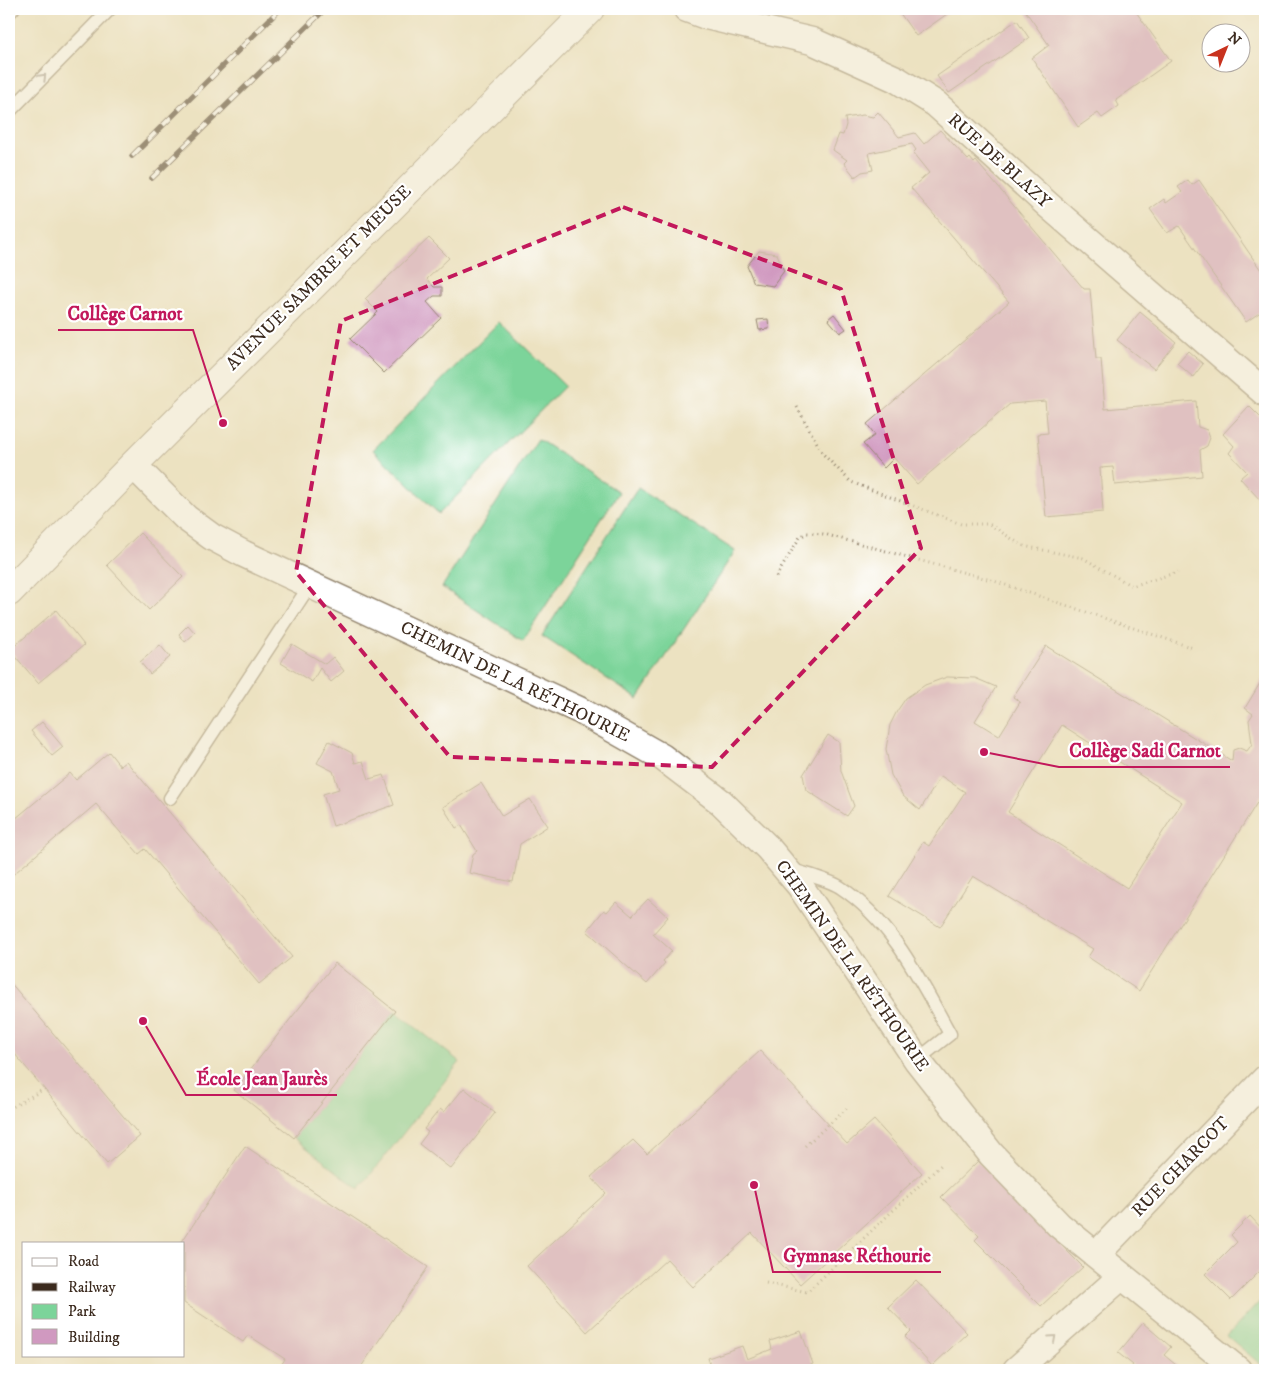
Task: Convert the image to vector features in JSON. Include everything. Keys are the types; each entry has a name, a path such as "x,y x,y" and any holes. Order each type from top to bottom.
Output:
{"street":[{"name":"AVENUE SAMBRE ET MEUSE","path":"9,592 133,465 590,9"},
{"name":"RUE DE BLAZY","path":"687,9 706,16 812,41 896,79 936,104 1048,206 1265,393"},
{"name":"CHEMIN DE LA RÉTHOURIE","path":"133,465 186,518 212,537 310,585 579,710 642,744 721,802 784,867 832,931 917,1060 991,1154 1059,1225 1238,1370"},
{"name":"RUE CHARCOT","path":"1096,1255 1265,1079"},
{"path":"1016,1370 1122,1276"}],"lane":[{"path":"9,13 13,9"},
{"path":"9,112 110,9"},
{"path":"170,798 310,585"},
{"path":"784,867 838,886 874,914 910,961 950,1034 917,1060"}],"path":[{"path":"797,407 823,454 851,482 961,524 988,524 1023,546 1083,558 1132,586 1178,572"},
{"path":"776,577 800,537 808,533 824,534 991,580 1193,648"},
{"path":"9,1109 44,1089"},
{"path":"804,1146 848,1107"},
{"path":"766,1283 808,1292 941,1165"}],"highlighted area":[{"path":"623,207 841,289 921,548 712,767 450,757 296,572 341,321"}],"green space":[{"path":"499,322 565,386 439,514 373,450"},
{"path":"538,439 619,492 523,641 442,587"},
{"path":"638,488 735,551 638,699 542,636"},
{"path":"395,1011 460,1062 359,1189 294,1138"},
{"path":"1265,1296 1265,1368 1227,1336"}],"building":[{"path":"897,9 954,9 916,36"},
{"path":"1024,9 1134,9 1171,61 1116,100 1119,106 1102,118 1098,113 1078,127 1032,58 1049,45"},
{"path":"1017,20 1029,38 949,93 937,76"},
{"path":"878,112 899,137 915,133 924,144 940,130 968,160 970,158 974,163 976,161 1084,289 1090,289 1096,359 1101,359 1105,409 1196,401 1198,427 1207,430 1210,438 1207,446 1200,450 1202,476 1115,485 1113,467 1100,468 1103,512 1046,517 1038,434 1048,433 1045,401 1010,404 917,484 894,458 884,468 863,444 875,435 867,424 1009,302 911,188 929,173 913,153 916,150 912,144 869,153 873,170 862,172 855,177 844,163 847,160 833,150 839,134 843,135 846,125 845,118 863,115 873,117"},
{"path":"1188,180 1192,185 1199,180 1265,276 1265,309 1246,322 1179,226 1167,233 1150,209 1164,199 1166,203 1182,192 1178,187"},
{"path":"429,238 449,258 427,279 434,287 442,287 442,296 434,296 427,302 441,318 384,373 350,339 378,312 365,299"},
{"path":"759,251 777,254 784,271 773,286 754,283 747,266"},
{"path":"1140,312 1176,342 1154,369 1117,340"},
{"path":"834,314 846,329 840,333 828,319"},
{"path":"768,319 769,329 759,330 757,320"},
{"path":"1188,351 1203,364 1193,377 1177,363"},
{"path":"1249,406 1265,422 1265,497 1261,501 1240,478 1247,472 1229,453 1234,446 1223,434"},
{"path":"140,533 183,577 149,610 107,565"},
{"path":"56,610 84,645 38,683 10,650"},
{"path":"188,625 195,633 185,642 179,634"},
{"path":"292,644 325,664 333,657 344,671 331,682 320,668 312,682 281,663"},
{"path":"160,645 170,657 150,674 140,662"},
{"path":"1046,646 1232,761 1233,750 1239,748 1247,751 1252,744 1249,720 1253,714 1245,708 1265,675 1265,790 1139,991 1088,957 1093,949 973,876 940,927 889,896 923,842 929,846 965,792 941,776 920,810 903,796 891,775 886,749 890,725 897,711 906,698 925,685 947,677 975,678 996,687 975,721 999,736 1020,702 1013,697","holes":["1062,725 1182,802 1127,888 1008,812"]},
{"path":"42,722 63,747 52,756 31,731"},
{"path":"828,735 839,742 841,771 854,806 847,816 806,790 803,775"},
{"path":"329,741 352,753 355,763 363,761 369,779 384,775 394,805 333,826 323,794 339,789 333,771 317,763"},
{"path":"109,752 120,766 126,761 292,957 259,984 145,849 139,854 96,804 9,878 9,824 70,773 76,780"},
{"path":"481,783 502,816 530,799 548,826 520,844 513,882 469,873 473,854 477,851 461,825 456,828 443,807"},
{"path":"648,899 668,917 653,934 672,951 663,961 665,963 647,984 587,931 604,910 607,912 616,902 632,916"},
{"path":"335,963 395,1011 294,1138 234,1090"},
{"path":"9,981 140,1136 107,1164 9,1047"},
{"path":"760,1051 847,1144 874,1120 922,1173 800,1284 752,1233 693,1287 667,1259 587,1332 527,1266 606,1193 591,1177 633,1140 647,1154"},
{"path":"464,1088 495,1113 451,1169 419,1144 428,1132 424,1129 440,1109 444,1112"},
{"path":"245,1146 428,1267 359,1370 278,1370 285,1359 248,1335 243,1342 185,1304 185,1242 182,1242"},
{"path":"978,1161 1083,1267 1041,1306 975,1240 979,1236 941,1197"},
{"path":"1250,1216 1265,1232 1265,1266 1231,1300 1205,1274 1237,1242 1231,1235"},
{"path":"916,1280 967,1333 932,1366 905,1337 911,1331 888,1307"},
{"path":"1143,1323 1171,1347 1164,1355 1182,1370 1129,1370 1133,1365 1118,1353"},
{"path":"801,1331 813,1364 800,1370 712,1370 708,1358 742,1346 747,1359 772,1349 770,1341"}],"railway":[{"path":"132,156 280,9"},
{"path":"152,178 325,9"}],"place":[{"name":"Collège Carnot","path":"223,423"},
{"name":"Collège Sadi Carnot","path":"984,752"},
{"name":"École Jean Jaurès","path":"143,1021"},
{"name":"Gymnase Réthourie","path":"754,1185"}]}
